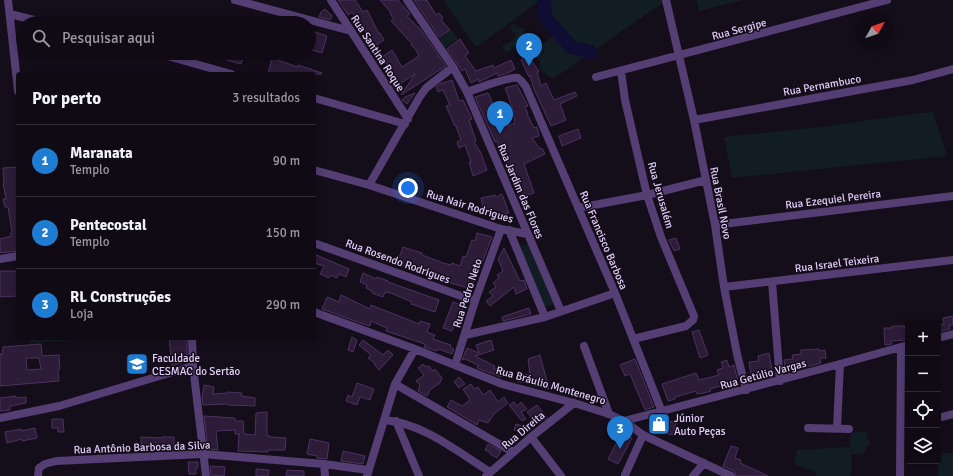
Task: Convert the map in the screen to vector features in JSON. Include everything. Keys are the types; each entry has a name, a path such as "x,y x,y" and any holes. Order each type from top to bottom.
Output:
{"street":[{"path":"8,0 16,72"},
{"path":"235,0 293,16"},
{"name":"Rua Santina Roque","path":"331,0 406,122"},
{"name":"Rua Jardim das Flores","path":"407,0 453,67 467,92 561,312"},
{"name":"Rua Brasil Novo","path":"666,0 694,120 715,225 724,287 737,354 746,390"},
{"name":"Rua Sergipe","path":"596,78 887,0"},
{"path":"10,14 18,16"},
{"path":"316,22 351,32"},
{"path":"182,60 224,72"},
{"path":"369,186 426,88 453,67"},
{"name":"Rua Pernambuco","path":"694,120 913,80 953,69"},
{"name":"Rua Jerusalém","path":"622,72 625,100 647,195 661,237 694,316 693,320 686,326 633,339"},
{"name":"Rua Francisco Barbosa","path":"467,92 515,78 520,79 526,87 615,293 662,412"},
{"path":"316,99 406,122"},
{"name":"Rua Nair Rodrigues","path":"316,171 505,230 528,234"},
{"path":"578,208 647,195 706,180"},
{"name":"Rua Ezequiel Pereira","path":"715,225 953,196"},
{"path":"505,230 545,317"},
{"name":"Rua Pedro Neto","path":"455,365 475,301 505,230"},
{"name":"Rua Rosendo Rodrigues","path":"316,244 475,301"},
{"path":"0,260 16,256"},
{"name":"Rua Israel Teixeira","path":"724,287 953,260"},
{"path":"772,282 780,381"},
{"path":"465,335 545,317 615,293"},
{"name":"Rua Bráulio Montenegro","path":"316,313 415,349 502,384 610,414 624,421 643,435 731,476"},
{"path":"941,337 953,334"},
{"path":"192,340 193,366 206,476"},
{"path":"584,346 610,414"},
{"path":"900,476 904,426 905,346"},
{"name":"Rua Getúlio Vargas","path":"624,421 780,381 905,346"},
{"path":"368,473 395,384 415,349"},
{"path":"837,428 840,364"},
{"path":"0,418 59,406 193,366"},
{"path":"395,384 513,452"},
{"name":"Rua Direita","path":"488,474 574,403"},
{"path":"941,417 953,414"},
{"path":"384,420 406,424 434,437 488,474"},
{"path":"396,421 419,476"},
{"path":"808,428 849,429"},
{"path":"625,475 643,435"},
{"path":"531,437 561,476"},
{"name":"Rua Antônio Barbosa da Silva","path":"38,472 44,464 56,461 203,454 324,464 368,473"},
{"path":"693,476 704,463"},
{"path":"324,464 325,476"}],"shaded area":[{"path":"443,0 667,0 553,79 539,69 541,64 533,51 556,34 537,3 476,47"},
{"path":"696,0 743,0 699,11"},
{"path":"514,23 517,27 524,29 524,33 518,42 507,53 503,49 503,45 509,43 516,36 509,27"},
{"path":"451,29 458,39 445,48 439,38"},
{"path":"933,112 947,156 732,178 724,137 820,127"},
{"path":"528,244 554,305 544,306 518,246"},
{"path":"29,340 83,340 30,343"},
{"path":"867,431 867,437 870,443 863,454 851,454 850,476 816,476 816,472 794,464 797,450 850,447 851,433"},
{"path":"941,453 953,453 953,476 938,476 939,464 941,464"}],"building":[{"path":"338,0 355,0 363,12 367,10 379,34 380,33 384,40 375,46 352,12 348,15"},
{"path":"380,0 398,0 410,14 407,16 421,30 446,66 401,95 415,74 394,88 389,75 392,73 382,57 392,50 402,67 419,56 411,45 412,44 391,21 394,19 390,14 391,13"},
{"path":"414,0 427,0 436,15 439,13 443,18 441,20 450,30 439,37"},
{"path":"325,9 332,16 330,20 319,17 321,12"},
{"path":"316,32 327,36 322,53 316,51"},
{"path":"460,39 469,53 465,56 476,71 493,65 494,68 511,60 515,69 498,76 497,73 479,82 478,79 471,83 465,69 462,71 447,49"},
{"path":"528,55 539,72 537,72 541,86 546,83 554,100 575,92 577,96 560,104 566,120 551,126 534,89 530,76 529,77 521,60"},
{"path":"227,60 242,60 241,64"},
{"path":"272,60 278,60 298,67 298,65 322,74 316,74 316,72 268,72"},
{"path":"452,80 459,101 463,100 472,119 469,120 476,141 474,142 481,153 487,170 473,176 469,162 471,162 465,145 459,148 457,142 461,140 446,106 450,105 443,90 438,92 436,87"},
{"path":"517,85 528,106 525,107 527,114 534,128 537,127 539,136 532,138 540,149 542,148 545,154 524,164 534,193 519,198 502,150 500,151 497,141 495,142 475,97 488,93 504,127 515,123 514,112 505,88"},
{"path":"415,93 407,104 402,100 405,97"},
{"path":"578,129 581,138 562,146 559,136"},
{"path":"16,167 16,251 0,253 0,239 11,236 12,232 8,207 5,207 3,199 6,199 3,184 3,168"},
{"path":"502,194 509,213 500,216 492,216 491,210 484,212 481,198 495,195 496,197"},
{"path":"477,233 492,237 471,289 444,281 397,263 403,247 422,253 422,255 443,263 451,265 452,263 460,266 463,256 466,257 472,240 475,241"},
{"path":"676,238 680,249 674,251 669,240"},
{"path":"504,248 520,281 524,280 527,289 516,294 514,287 490,306 486,301 493,296 489,292 496,287 493,283 499,278 497,275 503,271 498,259"},
{"path":"316,255 349,269 346,277 339,274 337,278 331,275 329,278 320,274 324,266 316,264"},
{"path":"0,271 16,271 16,296 0,297"},
{"path":"363,273 376,279 377,277 439,300 435,312 411,304 412,302 391,293 385,292 383,297 372,293 372,291 366,288 367,285 360,282"},
{"path":"341,295 370,309 371,305 419,324 420,321 430,324 427,332 435,335 433,339 451,345 450,347 454,349 452,354 438,349 437,351 424,347 425,344 386,331 387,328 371,321 370,326 322,309 327,297 339,302"},
{"path":"453,302 464,306 452,331 443,328"},
{"path":"529,308 531,314 503,321 502,317"},
{"path":"953,316 953,325 949,325 950,329 941,331 941,324 944,324 943,318"},
{"path":"892,326 905,326 905,340 891,341 892,344 885,345 884,328 892,328"},
{"path":"699,330 708,355 700,358 692,332"},
{"path":"352,337 357,340 353,352 348,350"},
{"path":"169,340 187,340 187,361 172,366"},
{"path":"363,340 383,355 388,350 393,355 379,370 374,364 375,363 368,358 371,355 359,345"},
{"path":"491,340 494,350 475,356 495,366 494,369 503,371 501,377 477,368 478,365 465,359 462,360 467,348 479,353 476,345"},
{"path":"41,344 42,356 59,355 59,381 0,386 0,353 2,355 3,347","holes":["26,358 39,358 41,369 27,370"]},
{"path":"819,349 819,351 825,350 826,358 820,358 821,363 810,366 799,366 800,369 786,371 784,360 793,359 792,355 801,354 801,350"},
{"path":"769,353 773,376 752,380 749,362 759,361 758,356"},
{"path":"540,355 549,389 532,385 532,382 518,382 518,374 530,375 528,359"},
{"path":"635,359 654,407 645,410 630,374 625,376 620,365"},
{"path":"727,360 729,367 734,365 738,382 729,386 728,384 710,389 711,391 704,393 697,394 696,391 675,397 675,399 668,401 662,384 696,373 699,380 719,375 717,370 723,368 721,362"},
{"path":"423,364 426,367 429,366 433,371 435,369 442,378 440,383 430,390 427,396 418,391 420,385 416,381 424,375 418,368"},
{"path":"459,377 465,384 459,388 454,382"},
{"path":"357,383 374,389 370,400 360,397 357,405 346,401 348,395 352,397"},
{"path":"471,384 474,389 478,387 483,395 490,390 498,402 504,397 508,403 494,414 488,423 479,420 477,425 447,407 451,400 462,406 470,400 463,389"},
{"path":"204,385 214,387 213,394 227,392 242,393 241,396 255,398 255,406 227,404 203,405 202,398"},
{"path":"16,396 16,398 26,397 26,403 10,406 10,410 0,411 0,398"},
{"path":"514,402 517,406 521,402 527,409 521,412 526,419 522,421 509,405"},
{"path":"537,405 547,418 540,422 537,418 533,419 527,412"},
{"path":"267,412 267,436 286,438 285,450 268,450 268,452 238,451 239,434 235,434 235,430 216,431 218,450 208,449 204,416 235,418 235,421 243,421 244,434 255,435 256,413"},
{"path":"52,419 63,419 64,432 58,432 58,428 52,428"},
{"path":"665,420 676,423 673,435 660,432 659,434 648,430 650,423 664,422"},
{"path":"516,424 527,427 525,433 514,430"},
{"path":"35,428 37,438 22,441 22,439 7,443 5,432"},
{"path":"621,434 632,438 618,464 608,459"},
{"path":"141,437 174,437 174,450 141,448"},
{"path":"310,439 329,443 327,459 317,458 317,456 307,454"},
{"path":"488,444 501,451 497,458 485,450"},
{"path":"731,446 738,448 735,458 741,460 740,463 768,476 736,476 734,471 723,466"},
{"path":"343,451 365,456 363,464 341,461"},
{"path":"188,462 198,462 196,474 189,474"},
{"path":"210,466 225,467 224,476 211,475"},
{"path":"256,469 269,470 268,476 256,476"},
{"path":"287,470 304,471 304,476 286,476"}],"waterway":[{"path":"544,0 545,17 571,47 591,52"}],"place":[{"name":"Pentecostal","path":"529,66"},
{"name":"Maranata","path":"500,134"},
{"name":"Faculdade CESMAC do Sertão","path":"137,364"},
{"name":"Júnior Auto Peças","path":"659,424"},
{"name":"RL Construções","path":"620,449"}]}
